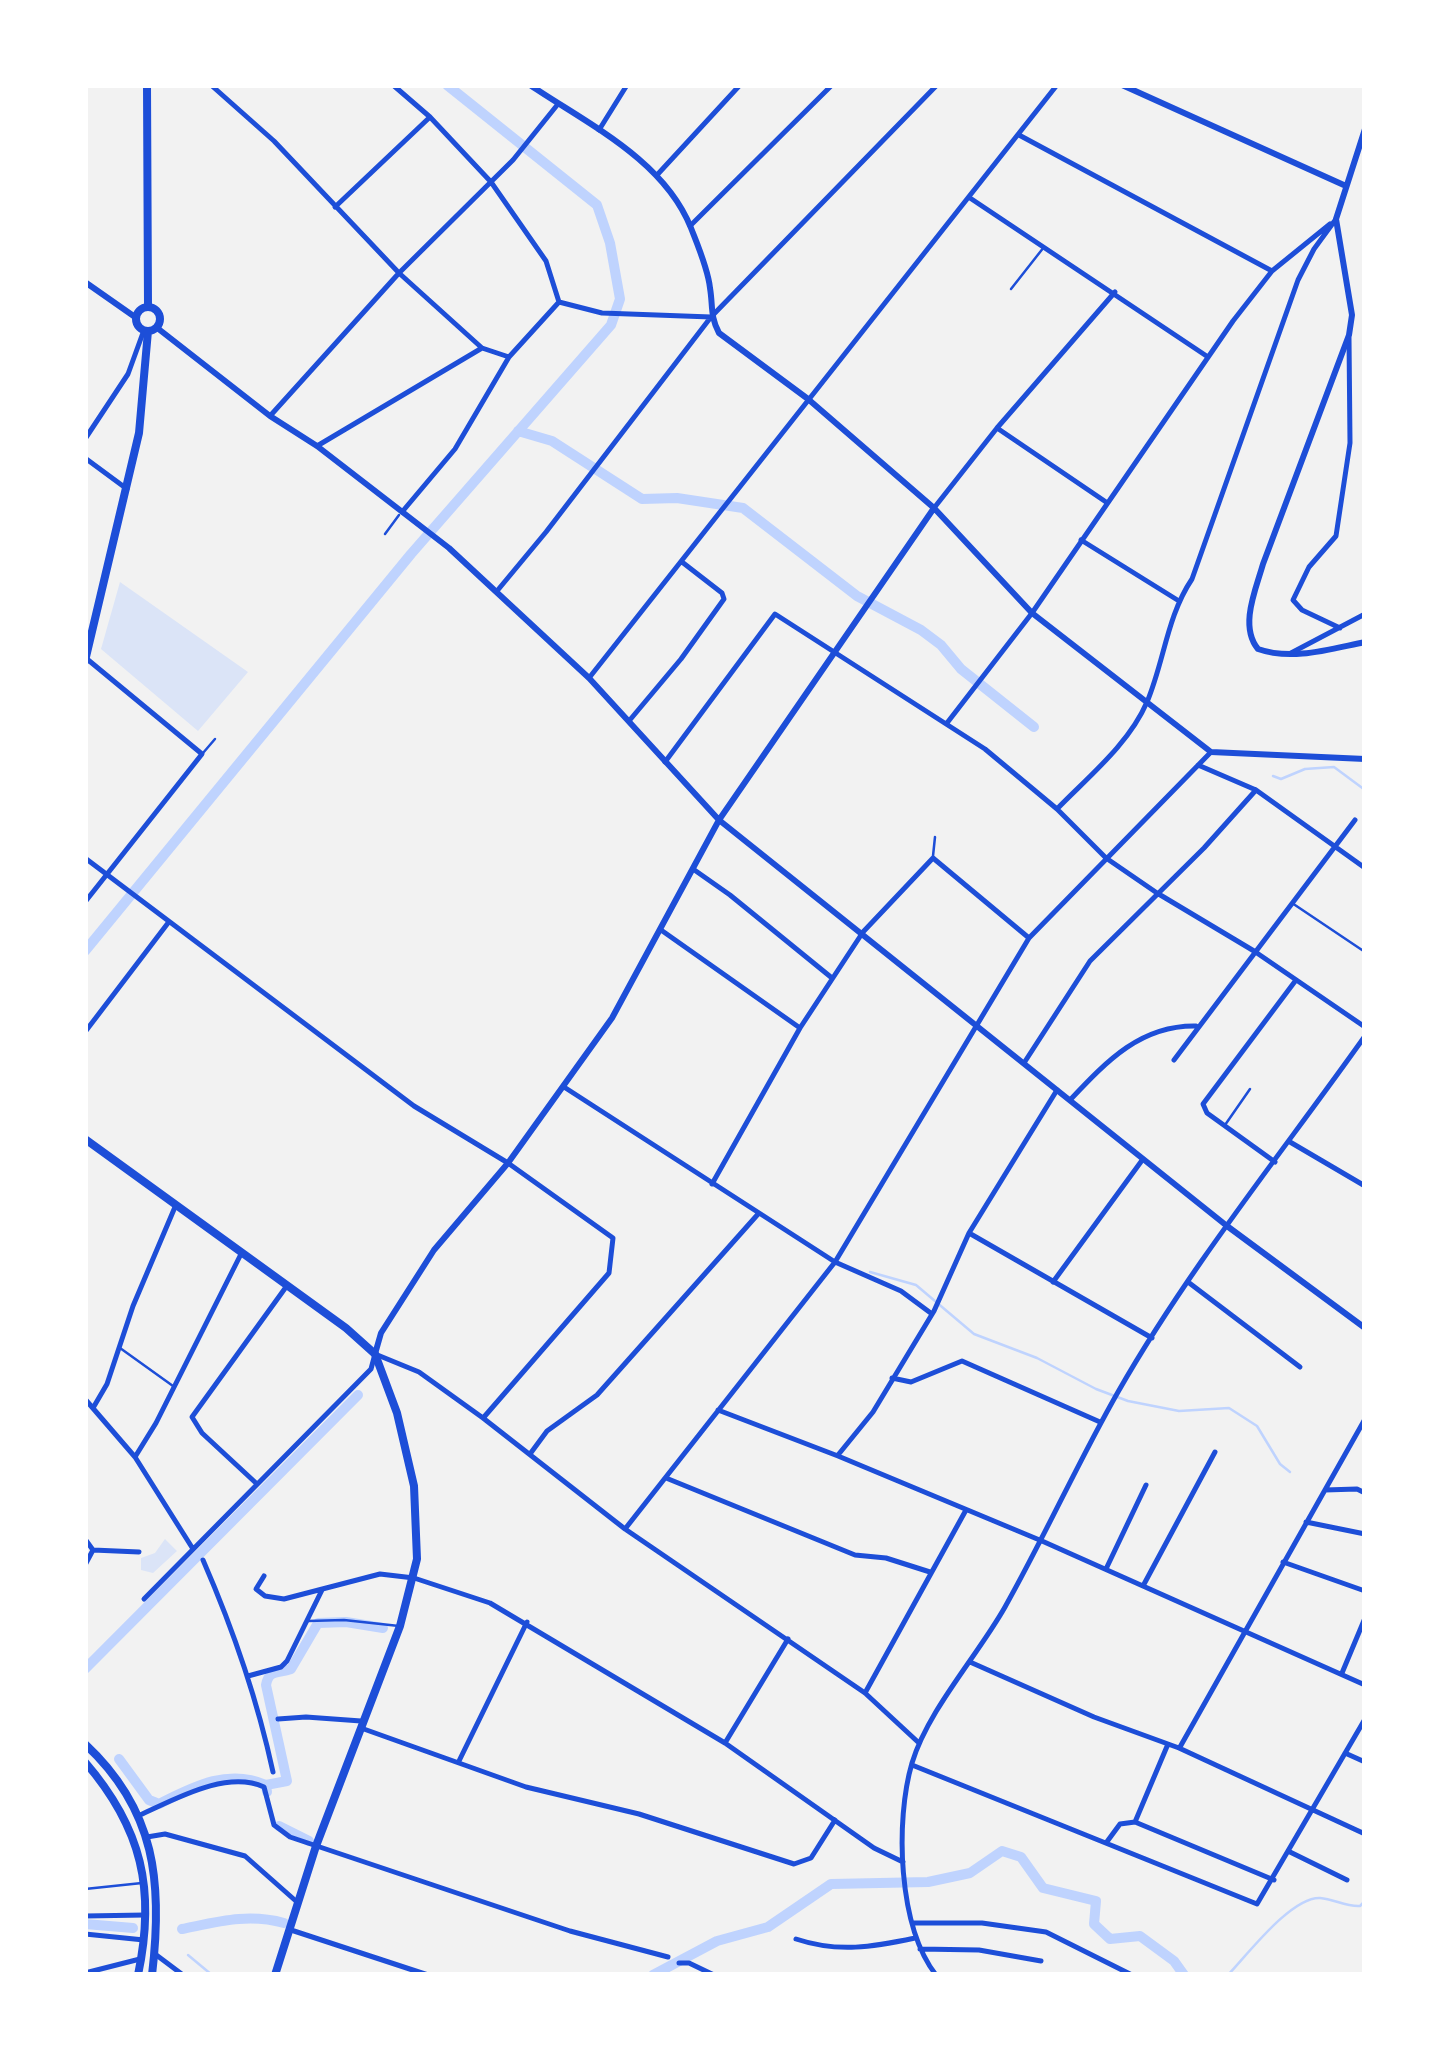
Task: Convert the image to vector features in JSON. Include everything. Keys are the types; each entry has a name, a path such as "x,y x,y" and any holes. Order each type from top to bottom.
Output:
{"main road":[{"path":"147,85 148,306"},
{"path":"148,306 135,317 137,325 149,330"},
{"path":"85,659 139,433 149,330 160,320 158,312 148,306"},
{"path":"85,1138 346,1328 375,1354 402,1430 414,1486 414,1578 400,1626 316,1846 275,1975"},
{"path":"85,1744 111,1770 140,1815 147,1837 157,1896 152,1975"},
{"path":"85,1762 123,1811 139,1856 145,1916 138,1975"}],"street":[{"path":"211,85 274,141 399,272 482,348 509,357"},
{"path":"393,85 430,117 491,182 546,261 559,302"},
{"path":"531,85 599,130 657,176 675,198 690,226 710,286 710,317 719,333 808,399 934,508 1032,613 1210,752 1365,760"},
{"path":"599,130 627,85"},
{"path":"657,176 740,85"},
{"path":"690,226 832,85"},
{"path":"497,590 710,317 937,85"},
{"path":"589,678 1057,85"},
{"path":"1122,85 1346,186"},
{"path":"270,416 399,272 513,160 558,104"},
{"path":"336,207 430,117"},
{"path":"1058,809 1103,762 1147,702 1180,600 1192,579 1298,280 1336,219 1365,129"},
{"path":"1019,136 1272,270"},
{"path":"970,198 1208,356"},
{"path":"946,722 1032,613 1208,356 1272,270 1336,219"},
{"path":"1336,219 1352,315 1350,442 1336,536 1309,567 1293,600 1302,610 1340,628"},
{"path":"85,282 135,317"},
{"path":"144,1599 371,1369 382,1333 434,1250 508,1163 612,1018 718,820 934,508 1114,292"},
{"path":"559,302 602,313 710,317"},
{"path":"402,512 455,450 509,357 559,302"},
{"path":"85,439 128,374 149,330 317,446 497,590 589,678 718,820 1228,1226 1365,1328"},
{"path":"1349,335 1254,592 1251,641 1258,649 1288,654 1365,642"},
{"path":"317,446 482,348"},
{"path":"997,428 1106,502"},
{"path":"85,458 127,489"},
{"path":"1082,540 1180,600"},
{"path":"629,721 724,599 722,593 682,562"},
{"path":"665,762 775,614 985,749 1058,809 1106,858 1156,893 1254,950 1365,1026"},
{"path":"1288,654 1365,614"},
{"path":"85,659 202,754 85,902"},
{"path":"625,1529 836,1262 1029,938 1210,752"},
{"path":"1198,765 1256,790 1365,868"},
{"path":"1024,1063 1090,962 1256,790"},
{"path":"1174,1060 1290,902 1356,820"},
{"path":"85,858 414,1106 508,1163 613,1238 609,1273 483,1418"},
{"path":"712,1184 800,1028 863,932 933,858 1029,938"},
{"path":"693,869 730,894 832,978"},
{"path":"85,1032 168,922"},
{"path":"661,930 800,1028"},
{"path":"1274,1162 1207,1113 1203,1104 1296,980"},
{"path":"1070,1100 1112,1056 1141,1038 1162,1030 1198,1026"},
{"path":"936,1975 915,1938 903,1862 904,1796 918,1743 998,1620 1100,1422 1152,1338 1365,1036"},
{"path":"564,1088 836,1262 901,1290 932,1314"},
{"path":"838,1456 856,1436 932,1314 970,1233 1057,1090"},
{"path":"1290,1142 1365,1186"},
{"path":"1053,1282 1144,1158"},
{"path":"93,1408 108,1384 119,1347 176,1207"},
{"path":"530,1454 547,1431 598,1395 758,1213"},
{"path":"970,1233 1152,1338"},
{"path":"134,1457 241,1254"},
{"path":"1188,1282 1300,1367"},
{"path":"257,1484 202,1433 192,1418 286,1287"},
{"path":"375,1354 419,1372 625,1529 865,1693 918,1743"},
{"path":"892,1378 911,1382 962,1361 1100,1422"},
{"path":"85,1399 134,1457 193,1548"},
{"path":"718,1410 1042,1541 1365,1686"},
{"path":"1180,1748 1365,1419"},
{"path":"1143,1586 1215,1452"},
{"path":"666,1478 854,1556 886,1558 930,1572"},
{"path":"1106,1569 1146,1486"},
{"path":"1324,1490 1357,1489 1365,1493"},
{"path":"865,1693 966,1510"},
{"path":"1306,1522 1365,1534"},
{"path":"85,1539 94,1550 139,1552"},
{"path":"85,1565 94,1550"},
{"path":"203,1560 235,1634 273,1772"},
{"path":"1283,1562 1365,1592"},
{"path":"264,1576 256,1589 265,1596 284,1599 380,1574 414,1578 490,1602 726,1742 874,1848 903,1862"},
{"path":"248,1676 281,1667 322,1590"},
{"path":"1342,1673 1365,1618"},
{"path":"459,1761 527,1622"},
{"path":"726,1742 788,1640"},
{"path":"970,1662 1180,1748 1365,1834"},
{"path":"278,1720 306,1716 360,1724 526,1787 639,1814 794,1864 811,1858 835,1820"},
{"path":"912,1765 1257,1904 1365,1719"},
{"path":"1135,1822 1168,1744"},
{"path":"1345,1753 1365,1762"},
{"path":"140,1815 185,1796 247,1780 264,1787 274,1826 280,1832 570,1930 668,1957"},
{"path":"1106,1843 1120,1824 1135,1822 1274,1880"},
{"path":"147,1837 166,1834 245,1856 299,1904"},
{"path":"1290,1852 1346,1880"},
{"path":"85,1916 145,1916"},
{"path":"912,1923 982,1923 1046,1932 1132,1975"},
{"path":"291,1930 428,1975"},
{"path":"85,1934 144,1940"},
{"path":"796,1939 816,1946 850,1949 915,1938"},
{"path":"920,1949 979,1950 1041,1961"},
{"path":"154,1954 183,1975"},
{"path":"85,1973 142,1958"},
{"path":"679,1963 714,1975"}],"lane":[{"path":"1011,289 1044,246"},
{"path":"385,534 402,512"},
{"path":"202,754 216,739"},
{"path":"933,858 935,837"},
{"path":"1290,902 1365,952"},
{"path":"1224,1126 1250,1088"},
{"path":"119,1347 173,1386"},
{"path":"308,1621 400,1626"},
{"path":"85,1890 144,1883"}],"shaded area":[{"path":"120,582 248,672 198,731 101,649"},
{"path":"165,1539 177,1551 153,1573 141,1570 141,1558 155,1553"}],"waterway":[{"path":"85,951 411,554 611,325 620,299 610,243 597,205 447,85"},
{"path":"518,431 552,441 642,499 677,498 743,508 857,596 941,645 961,669 1034,727"},
{"path":"1273,776 1281,779 1305,769 1334,767 1365,790"},
{"path":"870,1272 916,1285 974,1334 1037,1358 1096,1389 1128,1401 1179,1411 1229,1408 1257,1426 1280,1464 1290,1472"},
{"path":"85,1669 358,1395"},
{"path":"266,1785 287,1781 266,1685 269,1676 291,1669 318,1623 346,1622 383,1628"},
{"path":"119,1759 149,1800 159,1804 224,1779 252,1780 266,1785 267,1792"},
{"path":"279,1826 309,1841"},
{"path":"653,1975 717,1941 768,1927 831,1884 928,1882 970,1873 1002,1851 1021,1857 1043,1888 1096,1901 1094,1924 1110,1939 1140,1936 1174,1961 1184,1975"},
{"path":"1228,1975 1296,1907 1320,1898 1355,1906 1365,1901"},
{"path":"182,1929 245,1919 284,1923"},
{"path":"85,1924 133,1928"},
{"path":"188,1955 212,1975"}]}
